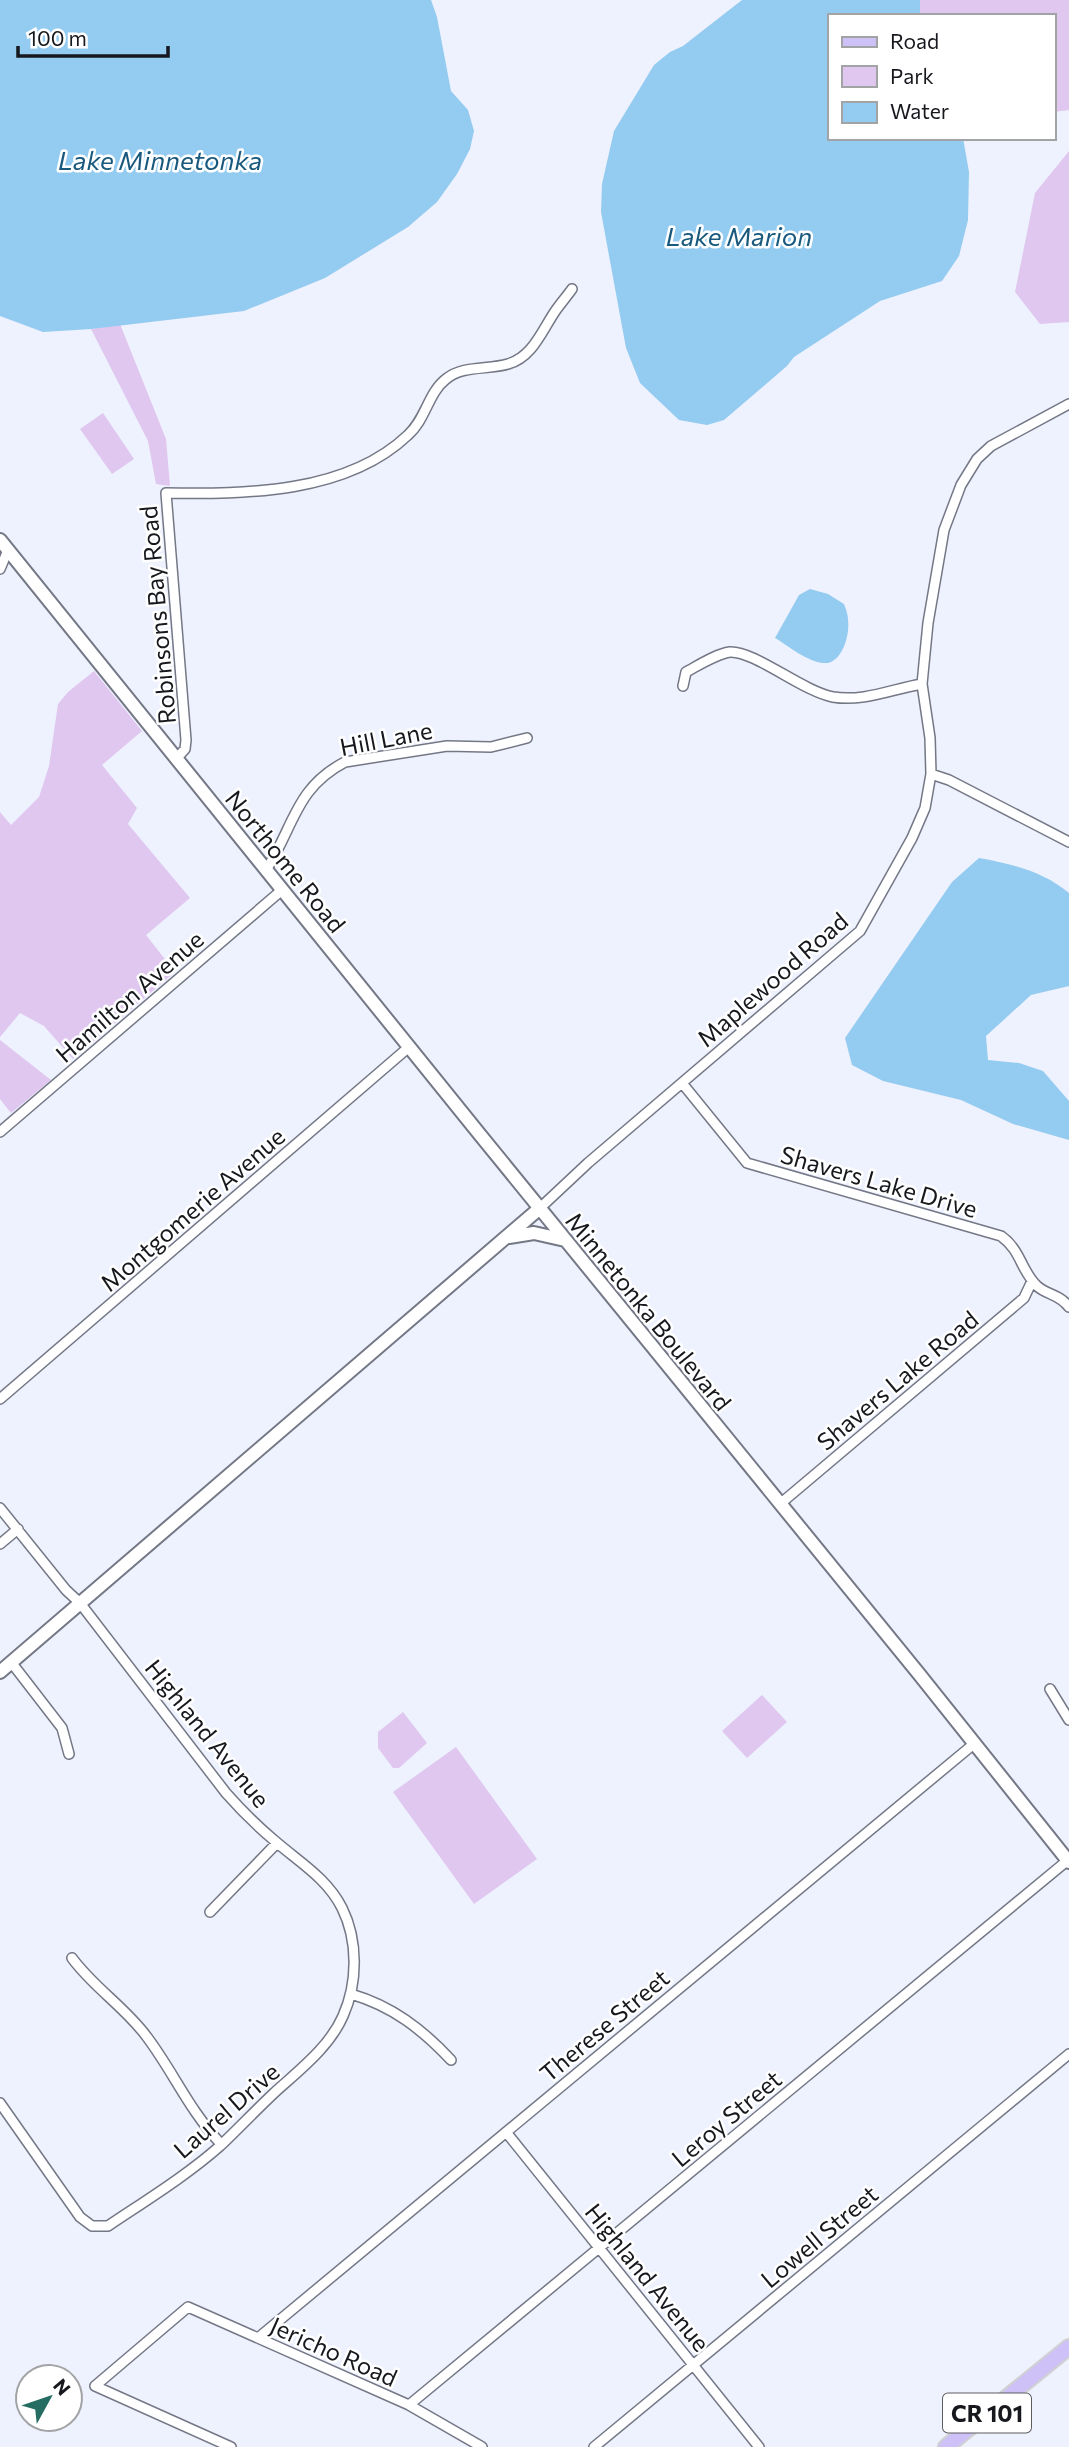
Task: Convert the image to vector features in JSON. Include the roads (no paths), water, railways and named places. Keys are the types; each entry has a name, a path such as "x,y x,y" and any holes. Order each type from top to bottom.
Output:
{"main road":[{"name":"CR 101","path":"946,2447 1069,2347"}],"street":[{"name":"Robinsons Bay Road","path":"177,758 185,749 186,740 166,493 288,487 334,476 379,457 409,435 422,421 433,395 446,379 466,370 509,364 527,354 572,289"},
{"name":"Maplewood Road","path":"540,1208 588,1163 860,931 912,838 925,808 930,774 930,738 922,684 937,565 944,530 961,485 977,459 991,446 1069,404"},
{"name":"Northome Road","path":"4,545 540,1208"},
{"path":"0,569 4,545"},
{"path":"682,686 686,672 731,652 748,656 814,692 832,697 871,697 922,684"},
{"name":"Hill Lane","path":"266,870 302,799 315,782 345,762 447,746 491,747 527,738"},
{"path":"930,774 948,780 1069,842"},
{"name":"Hamilton Avenue","path":"0,1132 282,890"},
{"name":"Montgomerie Avenue","path":"0,1399 409,1047"},
{"name":"Shavers Lake Drive","path":"682,1083 747,1163 1001,1236 1015,1248 1032,1281 1039,1288 1057,1296 1069,1307"},
{"name":"Minnetonka Boulevard","path":"0,1672 540,1208 1067,1856"},
{"path":"509,1237 534,1233 566,1240"},
{"name":"Shavers Lake Road","path":"780,1504 1024,1298 1032,1281"},
{"name":"Highland Avenue","path":"0,1508 66,1590 80,1602 226,1793 246,1816 316,1874 330,1889 342,1908 350,1929 354,1951 351,1994"},
{"path":"0,1544 18,1530"},
{"path":"11,1662 62,1728 69,1754"},
{"path":"1050,1689 1069,1720"},
{"name":"Therese Street","path":"258,2338 975,1743"},
{"path":"211,1912 277,1843"},
{"name":"Leroy Street","path":"410,2405 1067,1856"},
{"path":"72,1958 87,1978 135,2022 158,2053 188,2104 221,2144"},
{"path":"351,1994 405,2018 451,2060"},
{"name":"Laurel Drive","path":"0,2103 80,2217 92,2226 108,2226 221,2144 306,2064 338,2025 351,1994"},
{"name":"Lowell Street","path":"594,2447 1069,2054"},
{"name":"Highland Avenue","path":"506,2132 759,2447"},
{"name":"Jericho Road","path":"231,2447 95,2386 188,2307 410,2405 482,2447"}],"water":[{"name":"Lake Minnetonka","path":"0,0 431,0 437,17 451,91 468,110 474,131 470,149 457,174 437,202 408,227 325,278 244,311 43,332 0,316"},
{"name":"Lake Marion","path":"742,0 920,0 920,14 828,14 828,140 963,140 969,172 968,220 959,256 942,281 880,301 794,357 724,420 707,425 679,420 640,383 626,348 601,212 602,184 614,131 654,65 670,52 683,46"},
{"path":"810,589 828,594 844,604 847,612 848,626 844,647 836,659 830,662 811,660 775,638 799,595"},
{"path":"979,858 1038,874 1069,893 1069,986 1031,995 986,1036 988,1060 1019,1063 1043,1071 1069,1101 1069,1140 1013,1124 961,1100 883,1081 852,1065 845,1038 952,882"}]}
